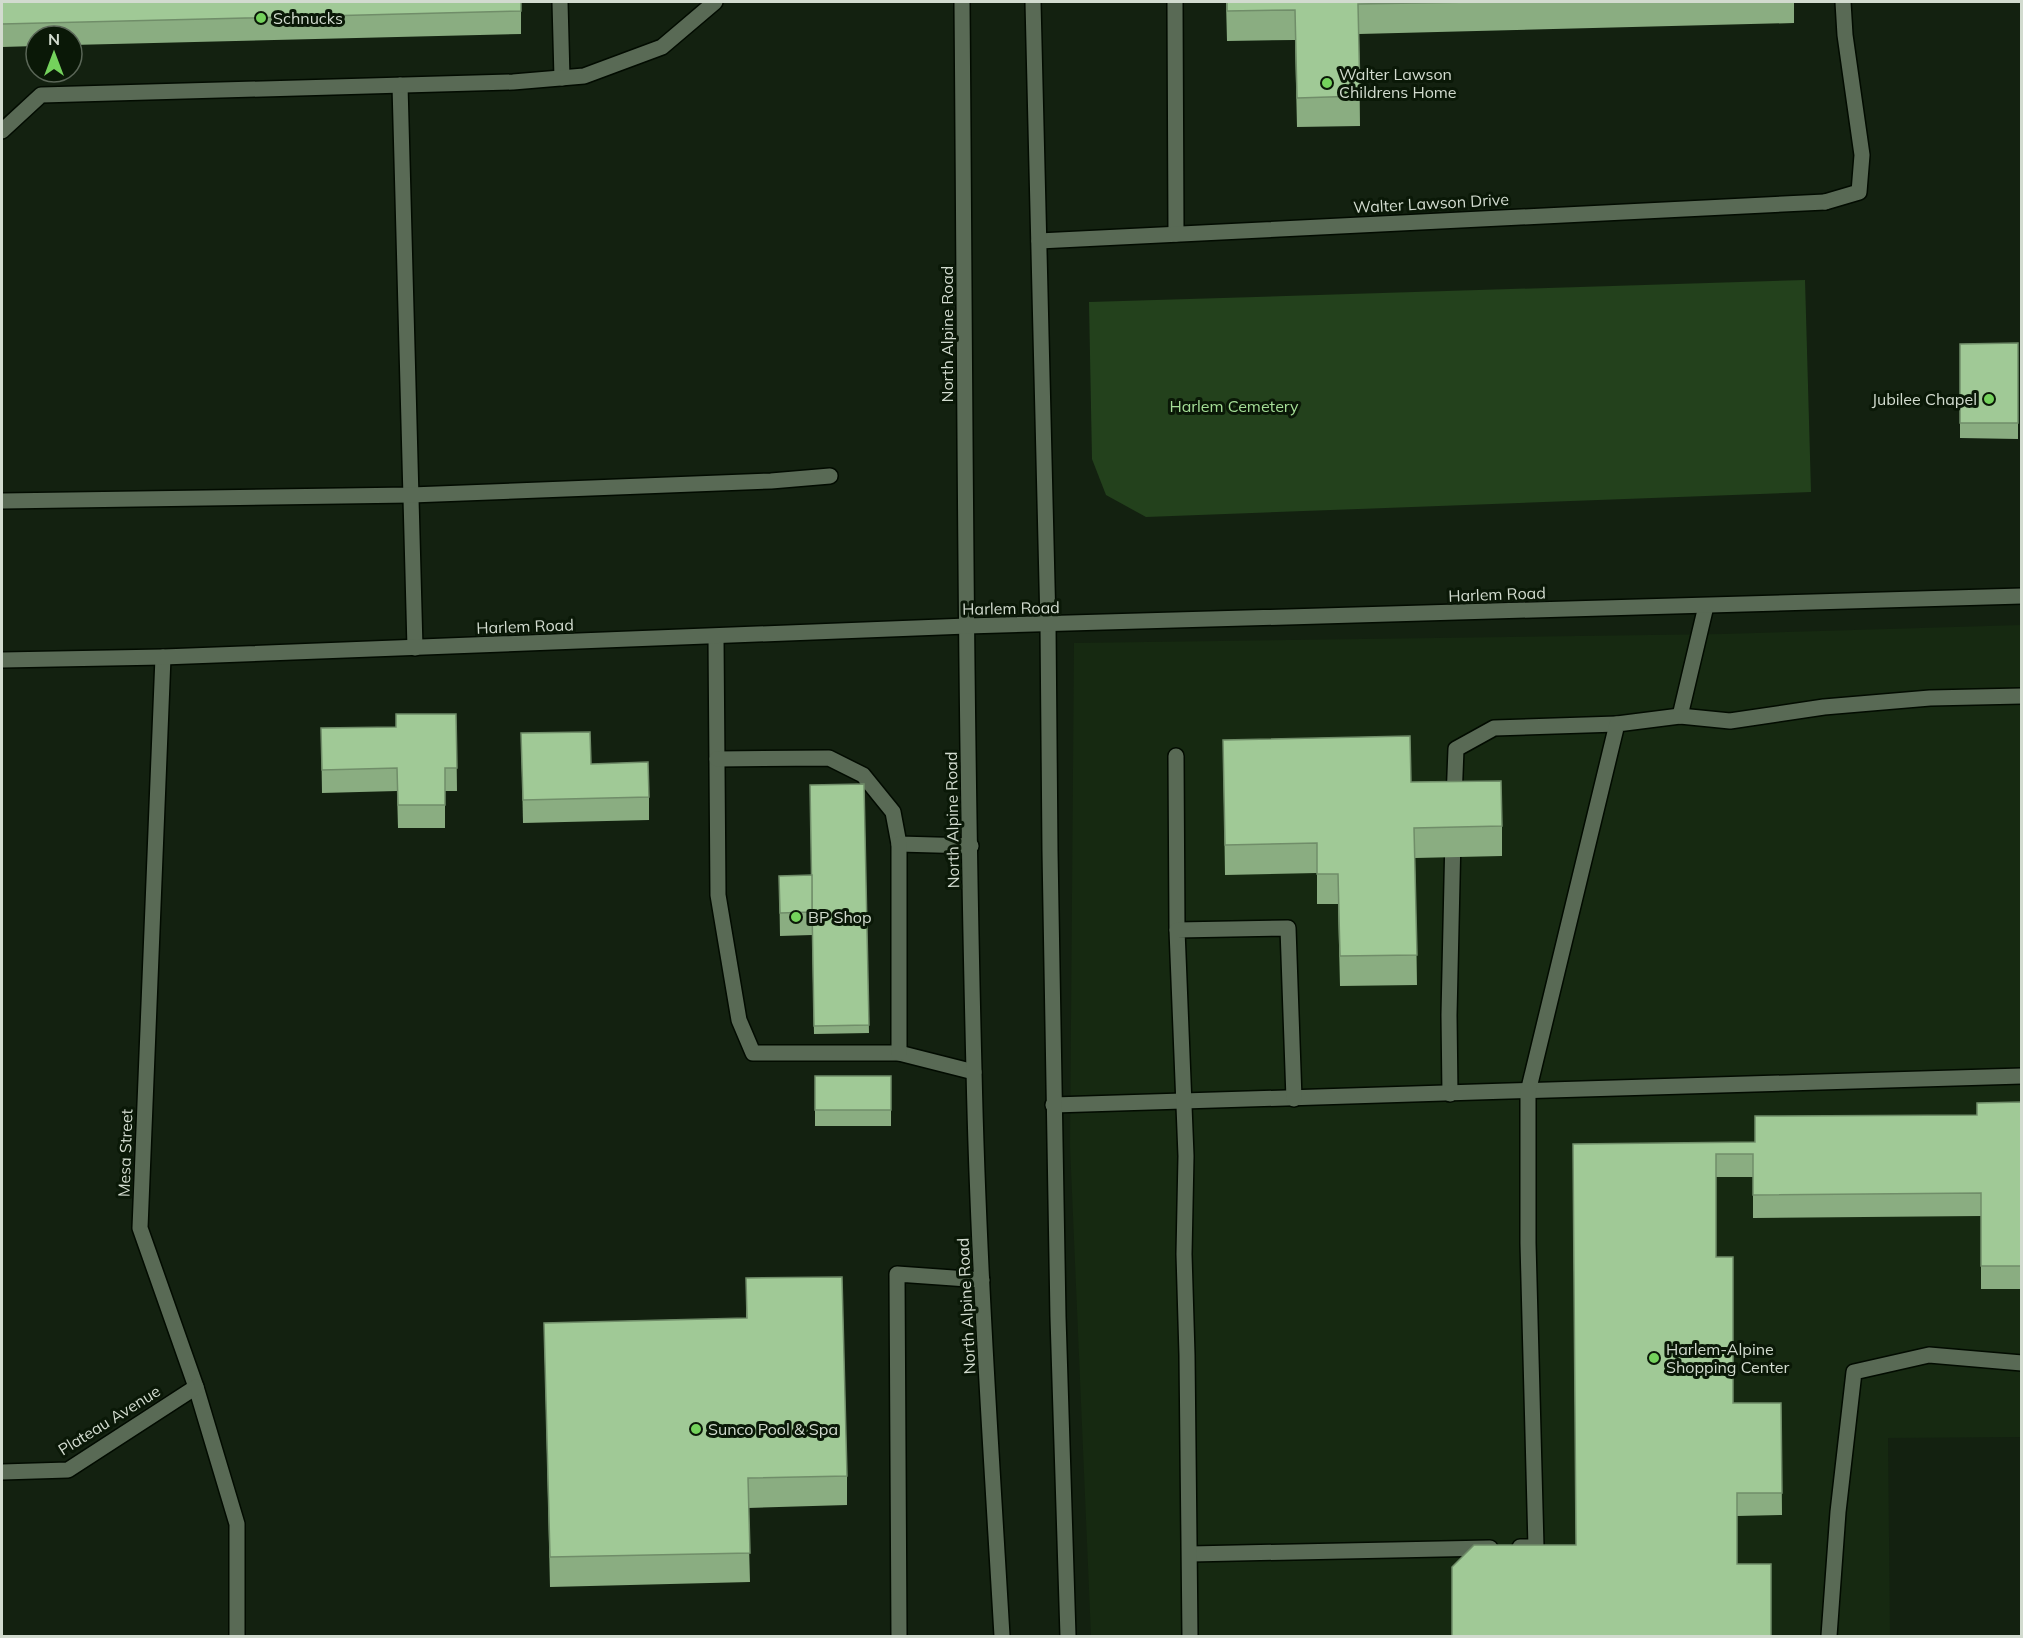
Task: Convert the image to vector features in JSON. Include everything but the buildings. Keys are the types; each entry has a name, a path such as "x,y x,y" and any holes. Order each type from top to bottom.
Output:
{"main road":[{"path":"560,2 562,78"},
{"path":"2,131 41,95 513,82 584,76 662,47 715,2"},
{"name":"North Alpine Road","path":"962,2 967,626 974,1072 982,1280 1002,1636"},
{"path":"1033,2 1048,625 1053,1105 1068,1636"},
{"path":"1175,2 1176,234"},
{"name":"Walter Lawson Drive","path":"1039,241 1825,201 1859,192 1862,155 1845,35 1843,2"},
{"path":"399,85 415,648"},
{"path":"2,501 411,495 771,481 830,476"},
{"name":"Harlem Road","path":"2,660 163,657 967,626 2022,596"},
{"path":"1680,716 1706,606"},
{"path":"716,637 718,895 739,1020 753,1053 899,1053 974,1072"},
{"name":"Mesa Street","path":"163,657 140,1228 196,1387 237,1524 237,1636"},
{"path":"1450,1094 1449,1003 1456,749 1494,728 1617,724 1680,716 1730,721 1824,706 1930,698 2022,696"},
{"path":"1190,1554 1536,1547 1527,1243 1528,1092 1617,724"},
{"path":"1176,756 1178,930 1186,1156 1184,1254 1190,1636"},
{"path":"717,759 829,758 863,775 893,812 899,844 899,1053"},
{"path":"899,844 970,846"},
{"path":"1178,930 1288,928 1294,1099"},
{"path":"1053,1105 2022,1076"},
{"path":"899,1636 897,1274 982,1280"},
{"path":"1829,1636 1838,1512 1854,1372 1929,1355 2022,1363"},
{"name":"Plateau Avenue","path":"2,1472 68,1470 196,1387"}],"shaded area":[{"path":"2021,625 2021,1437 1888,1438 1890,1636 1091,1636 1070,1146 1074,643 1722,634"}],"green space":[{"name":"Harlem Cemetery","path":"1805,280 1811,492 1146,517 1106,495 1092,459 1089,302"}],"place":[{"name":"Schnucks","path":"261,18"},
{"name":"Walter Lawson Childrens Home","path":"1327,83"},
{"name":"Jubilee Chapel","path":"1989,399"},
{"name":"BP Shop","path":"796,917"},
{"name":"Harlem-Alpine Shopping Center","path":"1654,1358"},
{"name":"Sunco Pool & Spa","path":"696,1429"}]}
